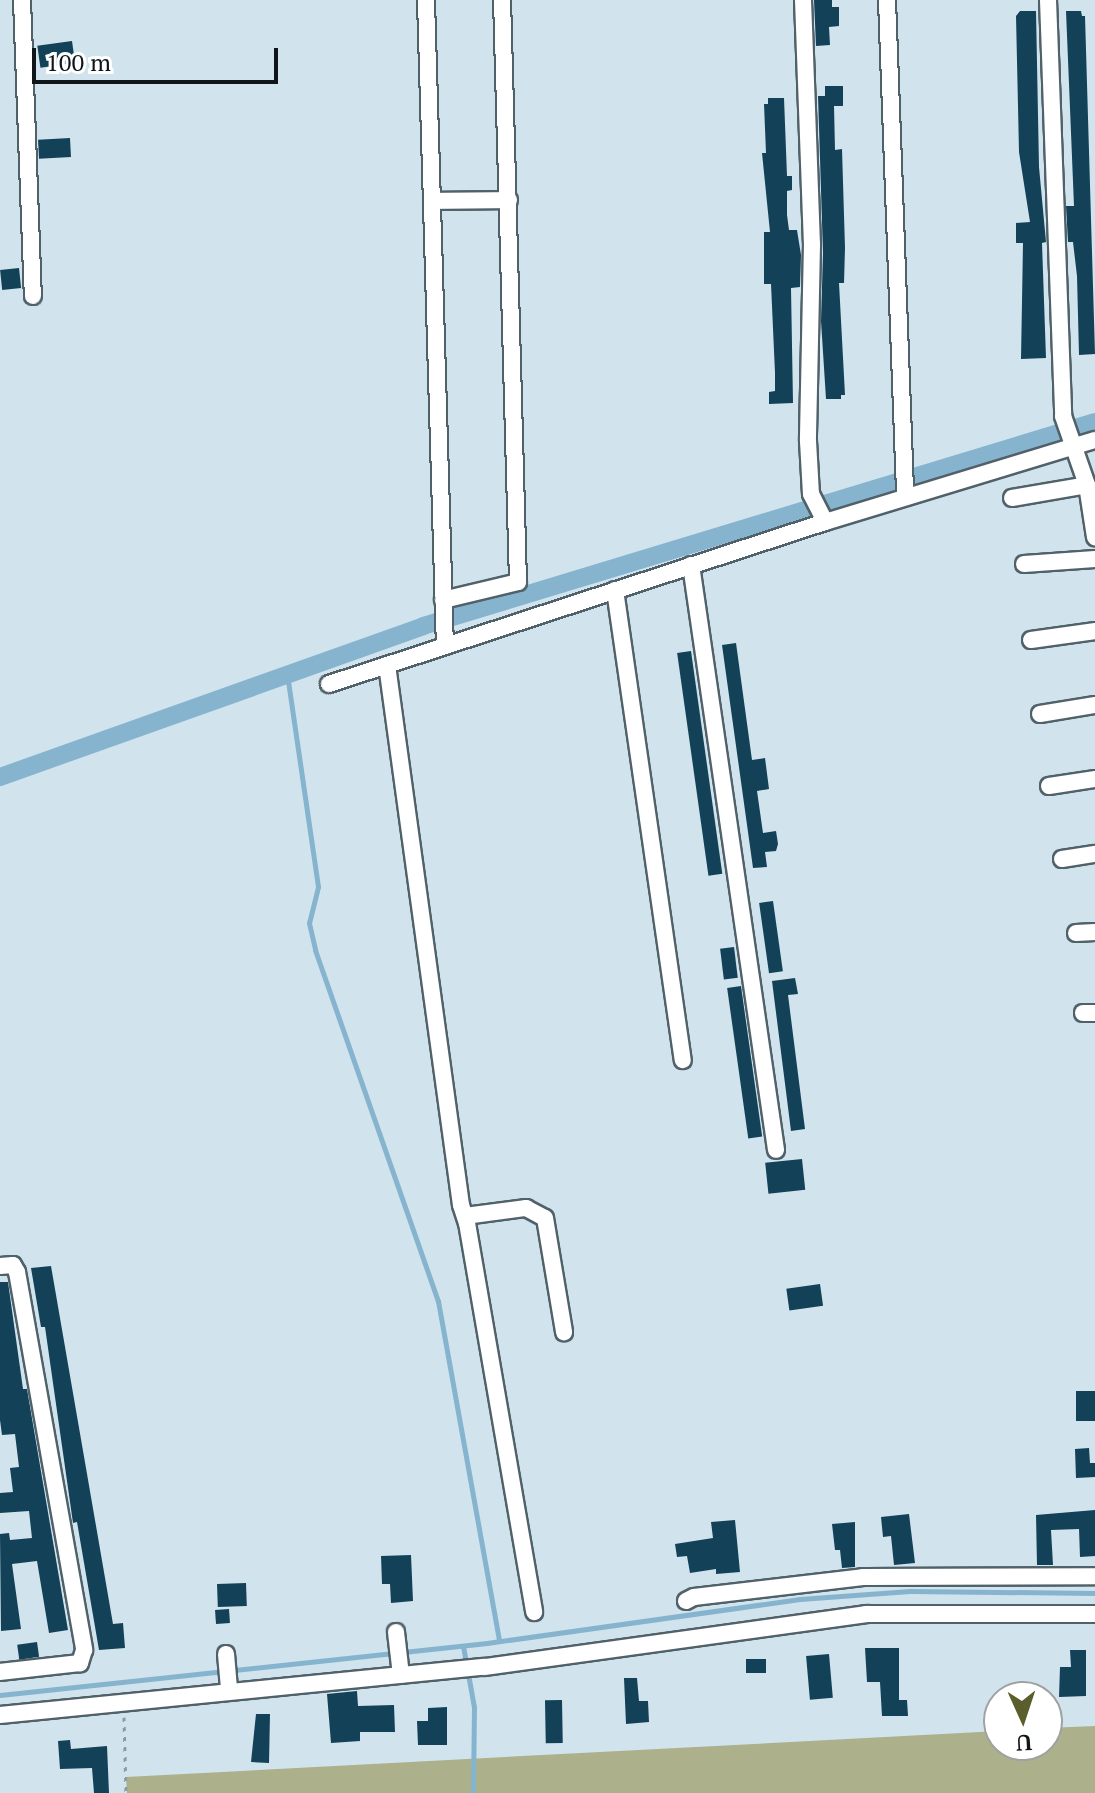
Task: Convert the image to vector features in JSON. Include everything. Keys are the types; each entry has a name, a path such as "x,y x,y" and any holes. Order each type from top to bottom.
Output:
{"street":[{"path":"22,0 33,296"},
{"path":"426,0 445,641"},
{"path":"444,603 518,582 502,0"},
{"path":"803,0 812,244 808,441 811,494 825,521"},
{"path":"887,0 905,496"},
{"path":"1048,0 1063,416 1087,485 1095,537"},
{"path":"432,201 509,200"},
{"path":"329,684 445,641 615,590 905,496 1095,440"},
{"path":"1012,498 1087,485"},
{"path":"1024,564 1095,559"},
{"path":"691,565 776,1150"},
{"path":"615,590 683,1060"},
{"path":"1031,640 1095,631"},
{"path":"387,665 465,1216 534,1612"},
{"path":"1040,714 1095,705"},
{"path":"1049,786 1095,779"},
{"path":"1062,859 1095,854"},
{"path":"1076,933 1095,932"},
{"path":"465,1216 526,1208 545,1218 564,1332"},
{"path":"0,1266 13,1265 17,1272 84,1650 80,1663 0,1672"},
{"path":"686,1601 694,1597 863,1577 1095,1576"},
{"path":"0,1715 229,1686 400,1670 470,1668 866,1614 1095,1614"},
{"path":"396,1635 400,1670"},
{"path":"226,1657 229,1686"}],"path":[{"path":"124,1701 126,1793"}],"green space":[{"path":"1095,1726 1095,1793 127,1793 126,1777 983,1732 983,1761 1063,1761 1063,1727"}],"building":[{"path":"814,0 832,0 832,7 839,7 839,26 829,27 830,45 816,46"},
{"path":"1020,11 1036,11 1039,167 1046,242 1042,243 1046,358 1021,359 1023,243 1016,243 1016,223 1030,222 1019,152 1016,16"},
{"path":"1066,11 1081,11 1085,16 1095,354 1079,355 1077,276 1073,242 1068,242 1066,206 1074,206"},
{"path":"72,41 75,63 40,68 37,46"},
{"path":"825,86 843,86 843,106 834,106 835,150 842,149 845,248 844,283 839,283 845,395 841,395 841,399 826,399 821,321 823,253 818,96 825,96"},
{"path":"768,98 784,98 787,176 792,176 792,190 787,191 787,215 789,230 797,230 801,255 800,287 791,288 793,403 769,404 769,392 775,391 775,373 771,284 764,284 764,232 770,232 762,153 766,153 764,104 768,104"},
{"path":"70,138 71,157 39,159 38,140"},
{"path":"19,268 21,288 2,290 0,270"},
{"path":"736,643 752,760 765,758 769,789 757,791 763,833 776,831 778,844 776,851 765,852 767,867 753,868 722,645"},
{"path":"691,651 722,874 708,876 677,653"},
{"path":"773,901 783,971 769,973 759,903"},
{"path":"734,947 738,978 724,979 720,949"},
{"path":"795,978 798,994 788,995 805,1129 791,1131 772,981"},
{"path":"741,986 762,1137 748,1138 727,988"},
{"path":"802,1159 805,1190 768,1194 765,1163"},
{"path":"51,1266 113,1624 123,1623 125,1648 99,1650 77,1522 73,1523 45,1327 41,1327 31,1268"},
{"path":"0,1282 8,1282 23,1389 27,1389 68,1630 49,1633 37,1561 12,1564 21,1629 1,1631 0,1534 9,1533 10,1540 32,1538 29,1511 0,1513 0,1493 13,1492 10,1468 19,1467 15,1434 2,1435 0,1420"},
{"path":"820,1284 823,1306 789,1311 786,1289"},
{"path":"1076,1391 1095,1391 1095,1421 1076,1421"},
{"path":"1089,1448 1090,1463 1095,1463 1095,1477 1076,1478 1075,1449"},
{"path":"1095,1510 1095,1556 1080,1557 1079,1529 1051,1530 1053,1565 1037,1565 1036,1515"},
{"path":"909,1514 915,1563 894,1565 891,1536 883,1537 881,1517"},
{"path":"735,1520 740,1572 716,1574 716,1569 690,1573 687,1556 677,1557 675,1544 713,1538 711,1522"},
{"path":"855,1522 855,1567 842,1568 840,1550 835,1550 832,1524"},
{"path":"411,1555 413,1601 391,1603 390,1584 382,1584 381,1556"},
{"path":"246,1583 247,1606 218,1607 217,1584"},
{"path":"229,1609 230,1623 216,1624 215,1610"},
{"path":"37,1642 39,1657 19,1660 17,1645"},
{"path":"865,1648 899,1648 899,1700 907,1700 908,1716 882,1716 880,1682 867,1682"},
{"path":"1070,1650 1086,1650 1086,1696 1063,1697 1060,1667 1071,1667"},
{"path":"829,1654 833,1698 810,1700 806,1656"},
{"path":"746,1659 766,1659 766,1673 746,1673"},
{"path":"624,1678 637,1678 639,1701 648,1701 649,1722 626,1724"},
{"path":"357,1691 358,1706 394,1705 395,1732 360,1732 360,1741 331,1743 327,1694"},
{"path":"545,1700 562,1700 563,1743 546,1743"},
{"path":"447,1707 447,1745 418,1745 417,1721 428,1721 428,1708"},
{"path":"256,1714 270,1714 269,1763 251,1762"},
{"path":"70,1740 71,1749 107,1746 109,1793 94,1793 92,1768 60,1769 58,1741"}],"waterway":[{"path":"0,777 423,626 1095,422"},
{"path":"287,674 318,887 309,923 315,950 438,1301 499,1641"},
{"path":"0,1695 487,1643 800,1599 910,1591 1095,1593"},
{"path":"463,1646 474,1707 473,1793"}]}
